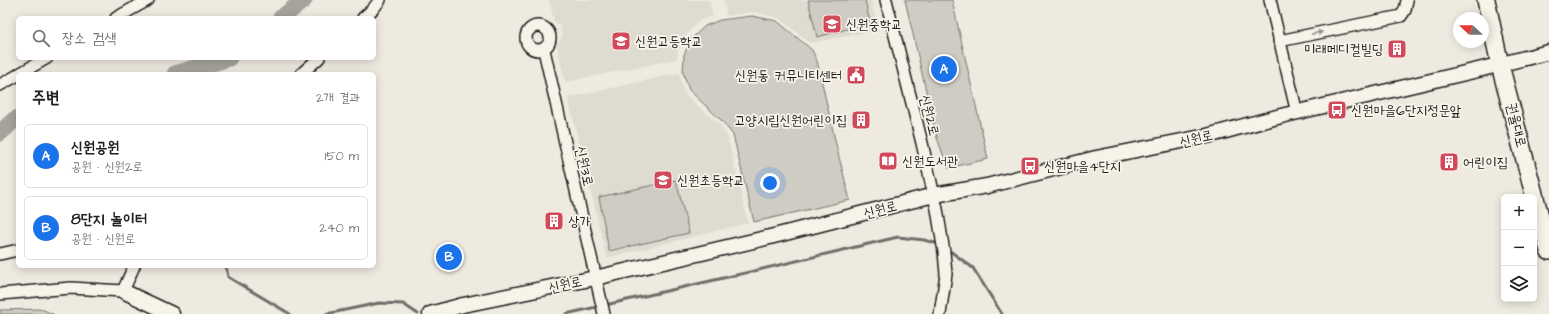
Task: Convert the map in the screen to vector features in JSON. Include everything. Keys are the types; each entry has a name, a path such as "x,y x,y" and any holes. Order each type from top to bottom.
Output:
{"main road":[{"name":"권율대로","path":"1486,0 1500,65 1549,251"}],"street":[{"path":"120,16 148,0"},
{"path":"365,16 380,0"},
{"name":"신원2로","path":"886,0 922,143 938,214 946,274 940,314"},
{"path":"1270,0 1297,112"},
{"path":"1279,41 1401,16 1406,10 1407,0"},
{"name":"신원3로","path":"544,50 604,314"},
{"name":"신원로","path":"430,314 463,305 597,283 778,235 934,196 987,186 1096,158 1207,136 1297,112 1500,65 1549,52"},
{"path":"22,72 42,60"},
{"path":"303,72 317,60"},
{"path":"0,85 16,75"},
{"path":"0,254 16,250"},
{"path":"123,291 133,268"},
{"path":"0,294 71,288 123,291 172,314"}],"shaded area":[{"name":"신원고등학교","path":"549,0 709,0 713,16 699,21 685,36 678,49 677,59 565,82 557,45 562,37 561,27 554,21"},
{"name":"신원중학교","path":"723,0 871,0 878,30 810,43 779,18 752,12 727,16"},
{"path":"808,0 865,0 870,23 817,37"},
{"path":"905,0 952,0 988,159 948,168 937,138"},
{"path":"752,16 777,21 812,50 817,61 850,200 754,222 733,135 722,121 689,90 683,72 684,55 691,39 705,26 720,20"},
{"name":"신원초등학교","path":"679,73 684,93 719,124 728,138 748,223 607,258 568,98"},
{"path":"676,180 689,233 609,251 599,197"},
{"path":"41,309 53,314 0,314 0,310"}],"waterway":[{"path":"284,16 304,0"},
{"path":"182,72 222,60"},
{"path":"0,133 16,119"},
{"path":"566,314 898,237 924,240 939,244"},
{"path":"946,248 973,268 1002,314"},
{"path":"226,268 228,277 290,314"},
{"path":"326,314 379,303 403,304 418,314"}],"place":[{"name":"신원중학교","path":"832,24"},
{"name":"신원고등학교","path":"621,41"},
{"name":"미래메디컬빌딩","path":"1397,49"},
{"name":"신원공원","path":"944,69"},
{"name":"신원동 커뮤니티센터","path":"856,75"},
{"name":"신원마을6단지정문앞","path":"1337,110"},
{"name":"고양시립신원어린이집","path":"861,120"},
{"name":"신원도서관","path":"888,161"},
{"name":"어린이집","path":"1449,162"},
{"name":"신원마을4단지","path":"1030,166"},
{"name":"신원초등학교","path":"663,180"},
{"name":"상가","path":"554,221"},
{"name":"8단지 놀이터","path":"449,257"}]}
